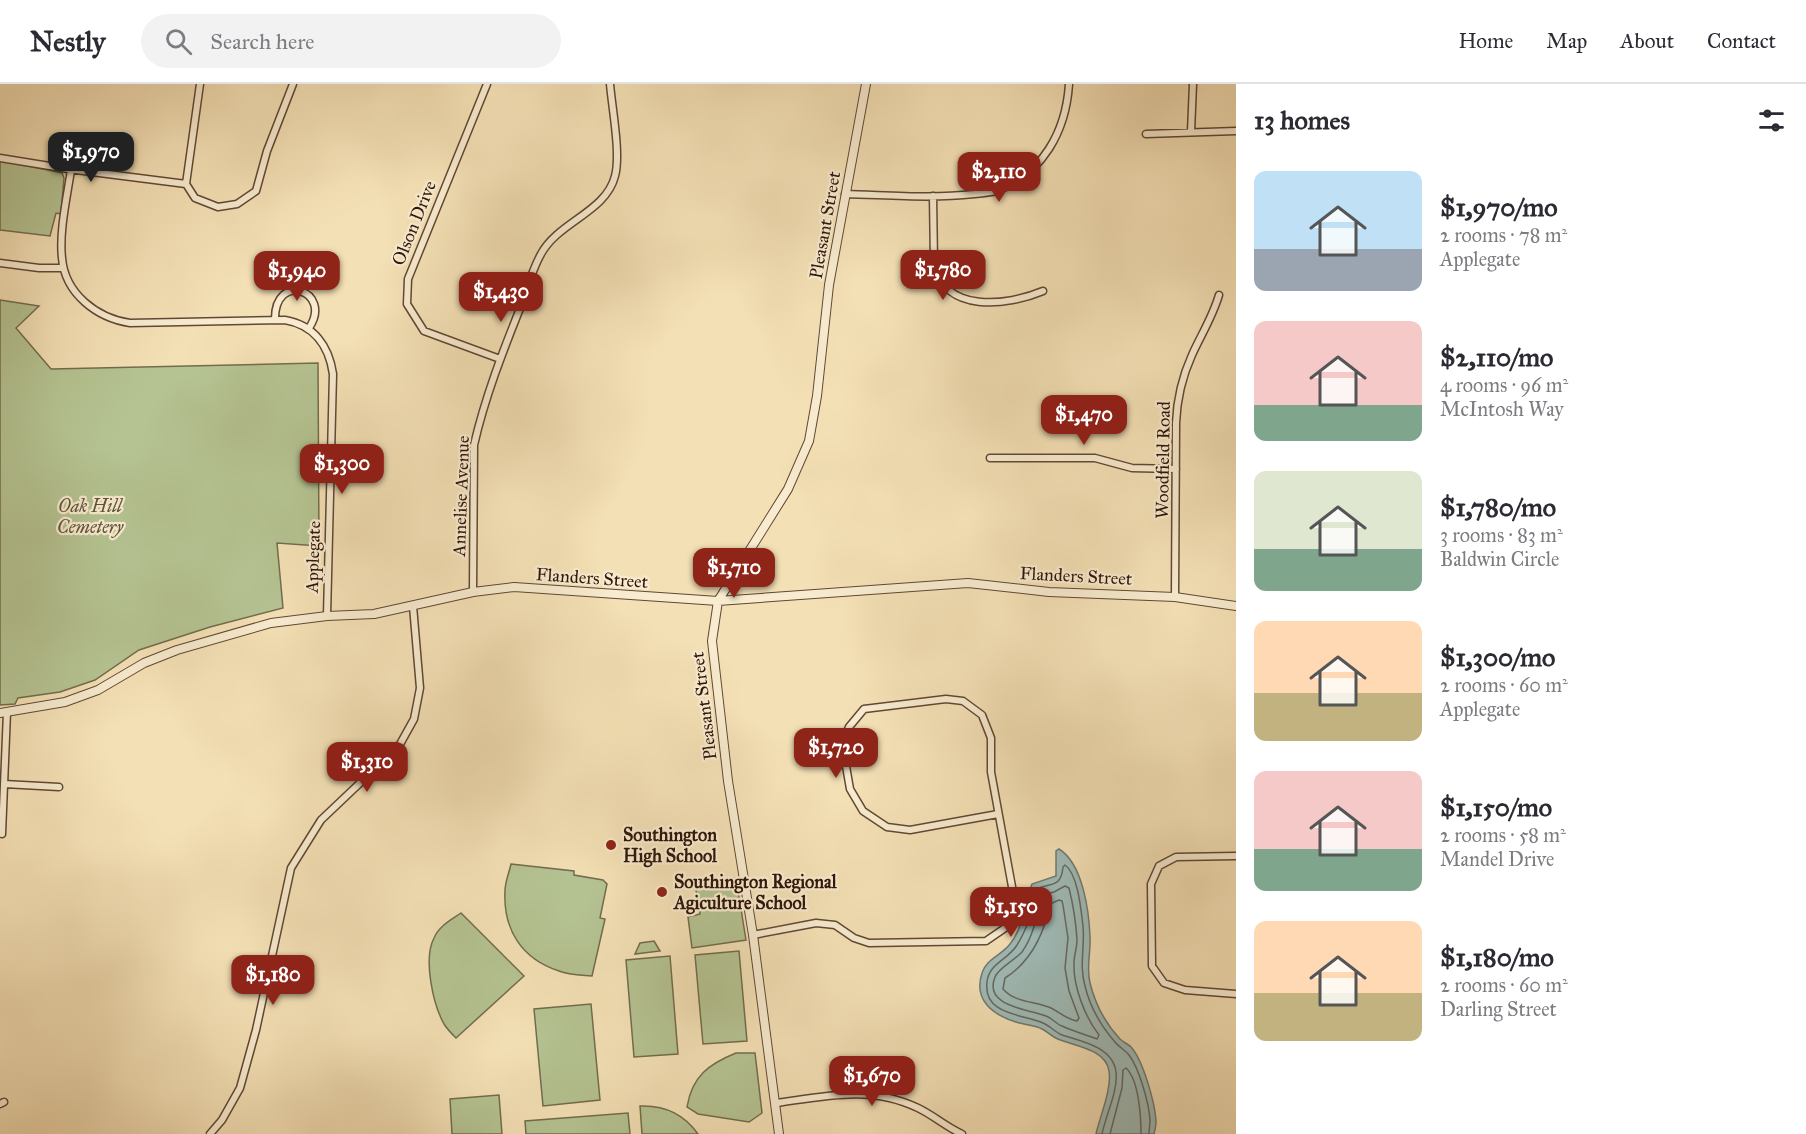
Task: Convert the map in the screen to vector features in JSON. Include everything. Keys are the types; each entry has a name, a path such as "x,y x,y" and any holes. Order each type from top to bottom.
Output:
{"street":[{"path":"200,84 186,184 195,198 218,207 237,204 256,191 267,151 293,84"},
{"name":"Olson Drive","path":"487,84 408,279 407,304 424,331 500,359"},
{"name":"Annelise Avenue","path":"473,592 474,445 500,359 541,253 562,229 603,200 615,176 616,152 610,84"},
{"name":"Pleasant Street","path":"779,1134 777,1103 753,935 728,781 712,641 718,601 788,489 809,441 817,396 828,285 866,84"},
{"path":"845,194 951,197 995,191 1024,177 1045,157 1059,134 1068,102 1069,84"},
{"path":"1191,132 1193,84"},
{"path":"1146,134 1236,131"},
{"path":"0,158 71,170 186,184"},
{"path":"71,170 62,244 63,268 71,285 83,301 96,312 122,322 275,320 293,321 309,328 315,317 316,308 311,298 302,291 287,292 280,297 275,309 275,320"},
{"path":"933,196 934,263 939,279 945,288 957,296 988,304 1026,298 1043,291"},
{"path":"0,262 39,268 63,268"},
{"name":"Woodfield Road","path":"1175,597 1176,412 1180,386 1190,358 1219,295"},
{"name":"Applegate","path":"309,328 324,345 330,358 333,374 327,616"},
{"path":"990,458 1095,458 1131,468 1176,469"},
{"name":"Flanders Street","path":"4,712 65,702 98,690 144,663 177,650 271,623 327,616 374,614 473,592 514,587 718,601 968,583 1049,592 1175,597 1236,606"},
{"path":"210,1134 222,1120 240,1088 256,1030 291,868 321,820 399,746 414,719 420,688 413,606"},
{"path":"753,935 816,923 836,925 854,938 869,943 987,941 1005,928 1015,903 991,772 991,738 982,715 963,701 946,699 864,709 849,727 842,743 850,789 864,811 887,827 910,830 998,814"},
{"path":"2,834 4,712"},
{"path":"4,784 59,787"},
{"path":"1236,856 1176,857 1159,867 1151,884 1151,895 1152,966 1164,983 1185,990 1236,994"},
{"path":"777,1103 855,1093 872,1094 912,1105 962,1134"}],"green space":[{"path":"0,160 62,173 64,178 61,214 56,213 50,236 0,230"},
{"name":"Oak Hill Cemetery","path":"0,300 39,306 16,328 51,369 318,363 319,546 277,543 283,608 210,627 139,650 95,680 60,692 18,698 15,704 0,705"},
{"path":"511,864 574,871 574,875 603,880 607,884 600,918 605,919 592,976 567,973 546,966 525,951 517,941 507,918 505,905 506,881"},
{"path":"736,878 746,940 692,948 688,917 700,914 695,884"},
{"path":"461,913 524,976 456,1038 444,1024 436,1005 429,957 436,934"},
{"path":"654,941 660,951 635,954 640,943"},
{"path":"739,951 747,1041 703,1044 695,955"},
{"path":"670,956 678,1054 634,1057 626,960"},
{"path":"591,1004 600,1100 543,1106 534,1009"},
{"path":"736,1053 755,1053 762,1113 749,1122 698,1114 687,1107 693,1087 703,1072"},
{"path":"499,1095 502,1134 452,1134 450,1099"},
{"path":"640,1106 658,1107 673,1112 687,1121 698,1134 642,1134"},
{"path":"628,1113 630,1134 526,1134 525,1121"}],"water":[{"path":"1059,849 1074,865 1083,889 1089,926 1088,971 1092,991 1110,1027 1131,1047 1140,1062 1153,1104 1156,1121 1154,1134 1096,1134 1107,1094 1109,1071 1107,1064 1096,1053 1088,1049 1056,1038 1039,1028 1008,1019 993,1011 983,999 980,991 984,968 1007,948 1015,937 1032,884 1056,876 1056,851"}],"place":[{"name":"Southington High School","path":"611,845"},
{"name":"Southington Regional Agiculture School","path":"662,892"}]}
